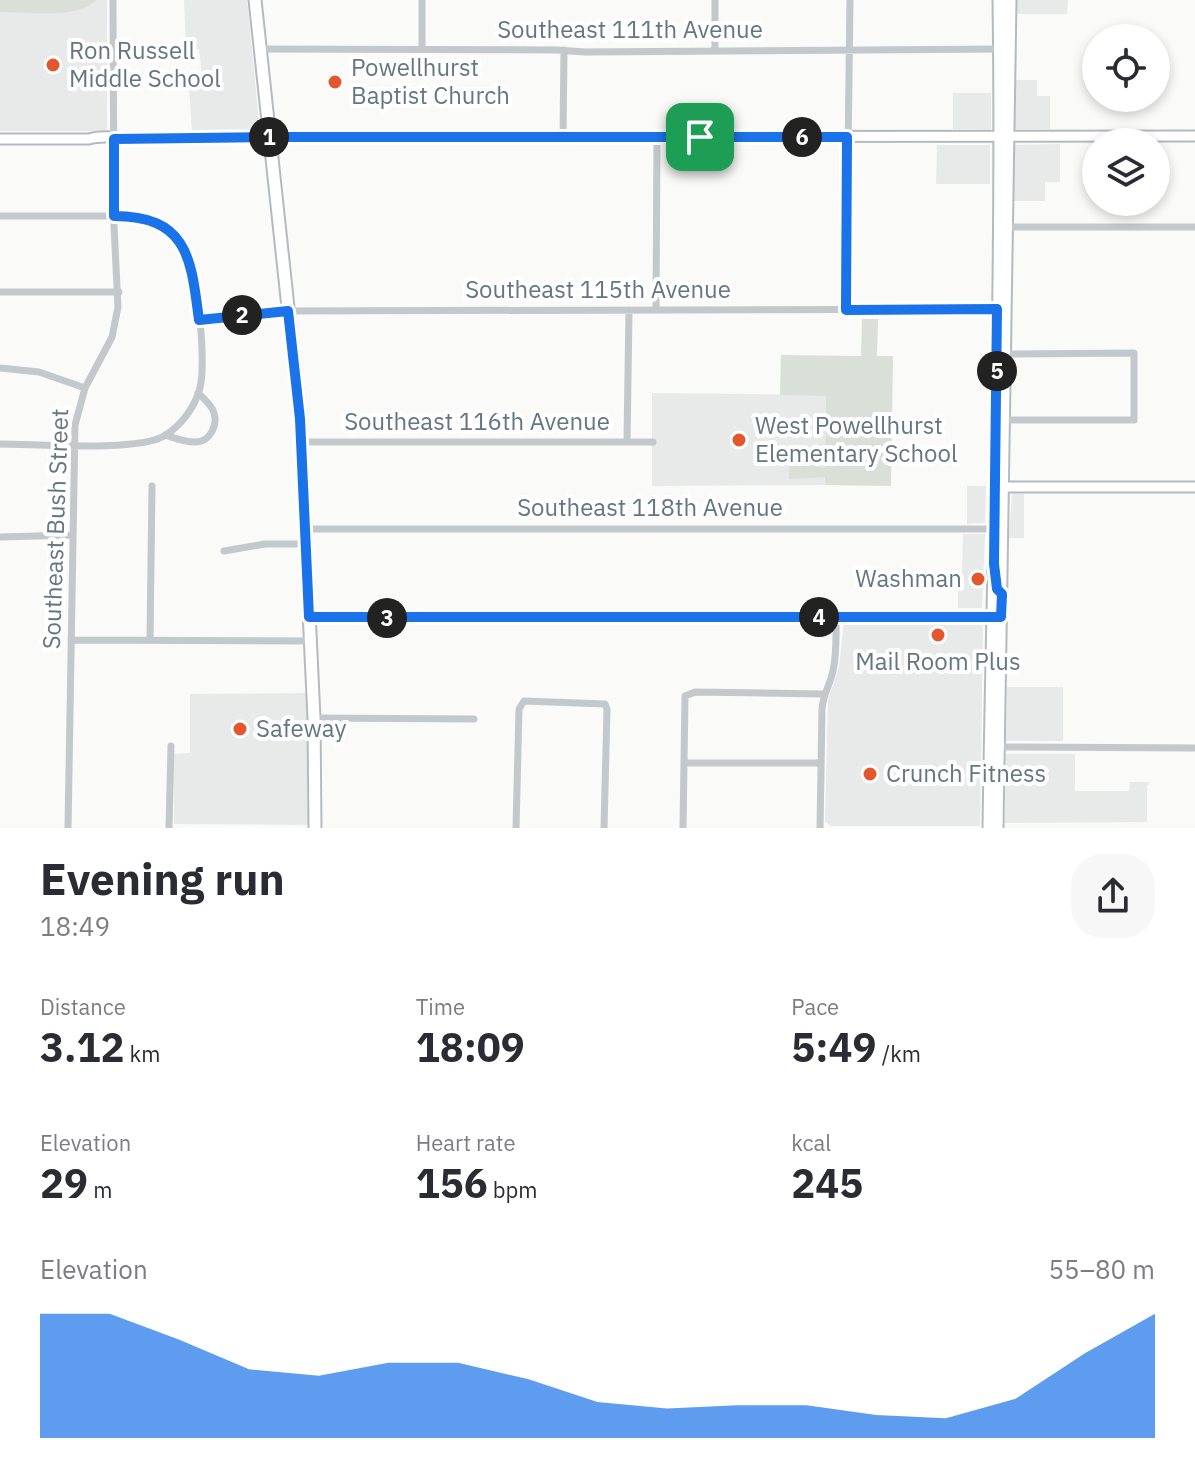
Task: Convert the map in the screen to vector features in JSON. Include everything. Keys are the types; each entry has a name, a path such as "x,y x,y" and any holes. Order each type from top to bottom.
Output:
{"main road":[{"path":"255,0 301,442 314,718 315,828"},
{"path":"997,828 994,529 1004,420 1007,227 999,0"},
{"path":"997,617 1002,594 997,309 1010,0"},
{"path":"0,139 89,139 108,143 114,139 270,137 1195,136"},
{"path":"999,487 1195,487"},
{"path":"994,564 997,589 1002,594"},
{"path":"314,718 320,752 322,828"},
{"path":"989,828 995,747"}],"street":[{"name":"Southeast Bush Street","path":"68,828 74,444 77,413 85,388 112,337 119,292 114,216 113,0"},
{"path":"422,0 422,49"},
{"path":"715,0 715,51"},
{"path":"846,310 850,0"},
{"name":"Southeast 111th Avenue","path":"260,49 1001,49"},
{"path":"563,137 564,50"},
{"path":"656,310 657,137"},
{"path":"0,216 129,216 155,222 177,239 191,262 202,373 198,393 184,419 165,435 142,444 0,444"},
{"path":"1007,227 1195,227"},
{"path":"0,292 119,292"},
{"name":"Southeast 115th Avenue","path":"199,320 288,311 997,309"},
{"path":"627,441 629,310"},
{"path":"1004,420 1134,420 1134,353 1005,354"},
{"path":"0,368 39,372 85,388"},
{"path":"165,435 197,442 206,439 213,431 216,421 214,410 198,393"},
{"name":"Southeast 116th Avenue","path":"301,442 653,442"},
{"path":"150,640 152,486"},
{"name":"Southeast 118th Avenue","path":"306,529 994,529"},
{"path":"0,537 73,535"},
{"path":"224,551 265,544 306,544"},
{"path":"309,617 997,617"},
{"path":"820,828 823,694 834,669 836,617"},
{"path":"71,640 310,641"},
{"path":"683,828 685,696 695,692 823,694"},
{"path":"516,828 520,704 524,701 605,704 604,828"},
{"path":"314,718 474,719"},
{"path":"169,828 171,746"},
{"path":"995,747 1195,748"},
{"path":"684,763 821,763"}],"shaded area":[{"name":"Ron Russell Middle School","path":"0,0 107,0 107,131 0,131"},
{"path":"0,0 96,0 76,10 51,14 0,12"},
{"path":"184,0 247,0 260,131 192,132 189,87 203,85 199,49 186,49"},
{"path":"1016,0 1068,0 1067,14 1016,14"},
{"path":"1016,80 1037,80 1037,96 1050,96 1050,129 1014,129"},
{"path":"953,93 991,93 991,129 953,129"},
{"path":"1060,144 1060,182 1045,182 1045,201 1013,201 1014,145"},
{"path":"937,145 990,145 990,184 936,184"},
{"path":"862,319 878,319 877,356 893,356 891,486 825,485 825,477 789,479 789,461 812,458 813,466 825,468 826,396 780,395 781,355 861,356"},
{"name":"West Powellhurst Elementary School","path":"652,393 826,395 825,485 652,486"},
{"path":"967,486 986,486 985,523 967,524"},
{"path":"1012,494 1024,494 1024,538 1009,538"},
{"path":"963,534 985,534 982,608 958,608"},
{"path":"844,622 983,624 980,826 831,826 825,822 828,700 839,667"},
{"path":"1007,687 1063,687 1063,741 1006,741"},
{"path":"306,693 311,825 174,824 174,754 190,753 190,694"},
{"path":"1006,754 1075,754 1075,791 1129,791 1130,782 1150,782 1147,786 1147,822 1005,823"}],"place":[{"name":"Ron Russell Middle School","path":"53,65"},
{"name":"Powellhurst Baptist Church","path":"335,82"},
{"name":"West Powellhurst Elementary School","path":"739,440"},
{"name":"Washman","path":"978,579"},
{"name":"Mail Room Plus","path":"938,635"},
{"name":"Safeway","path":"240,729"},
{"name":"Crunch Fitness","path":"870,774"}],"route":[{"path":"700,137 847,137 846,310 997,309 994,564 997,589 1002,594 1001,617 309,617 300,419 288,311 199,320 191,262 177,239 155,222 114,216 114,139 700,137"}]}
